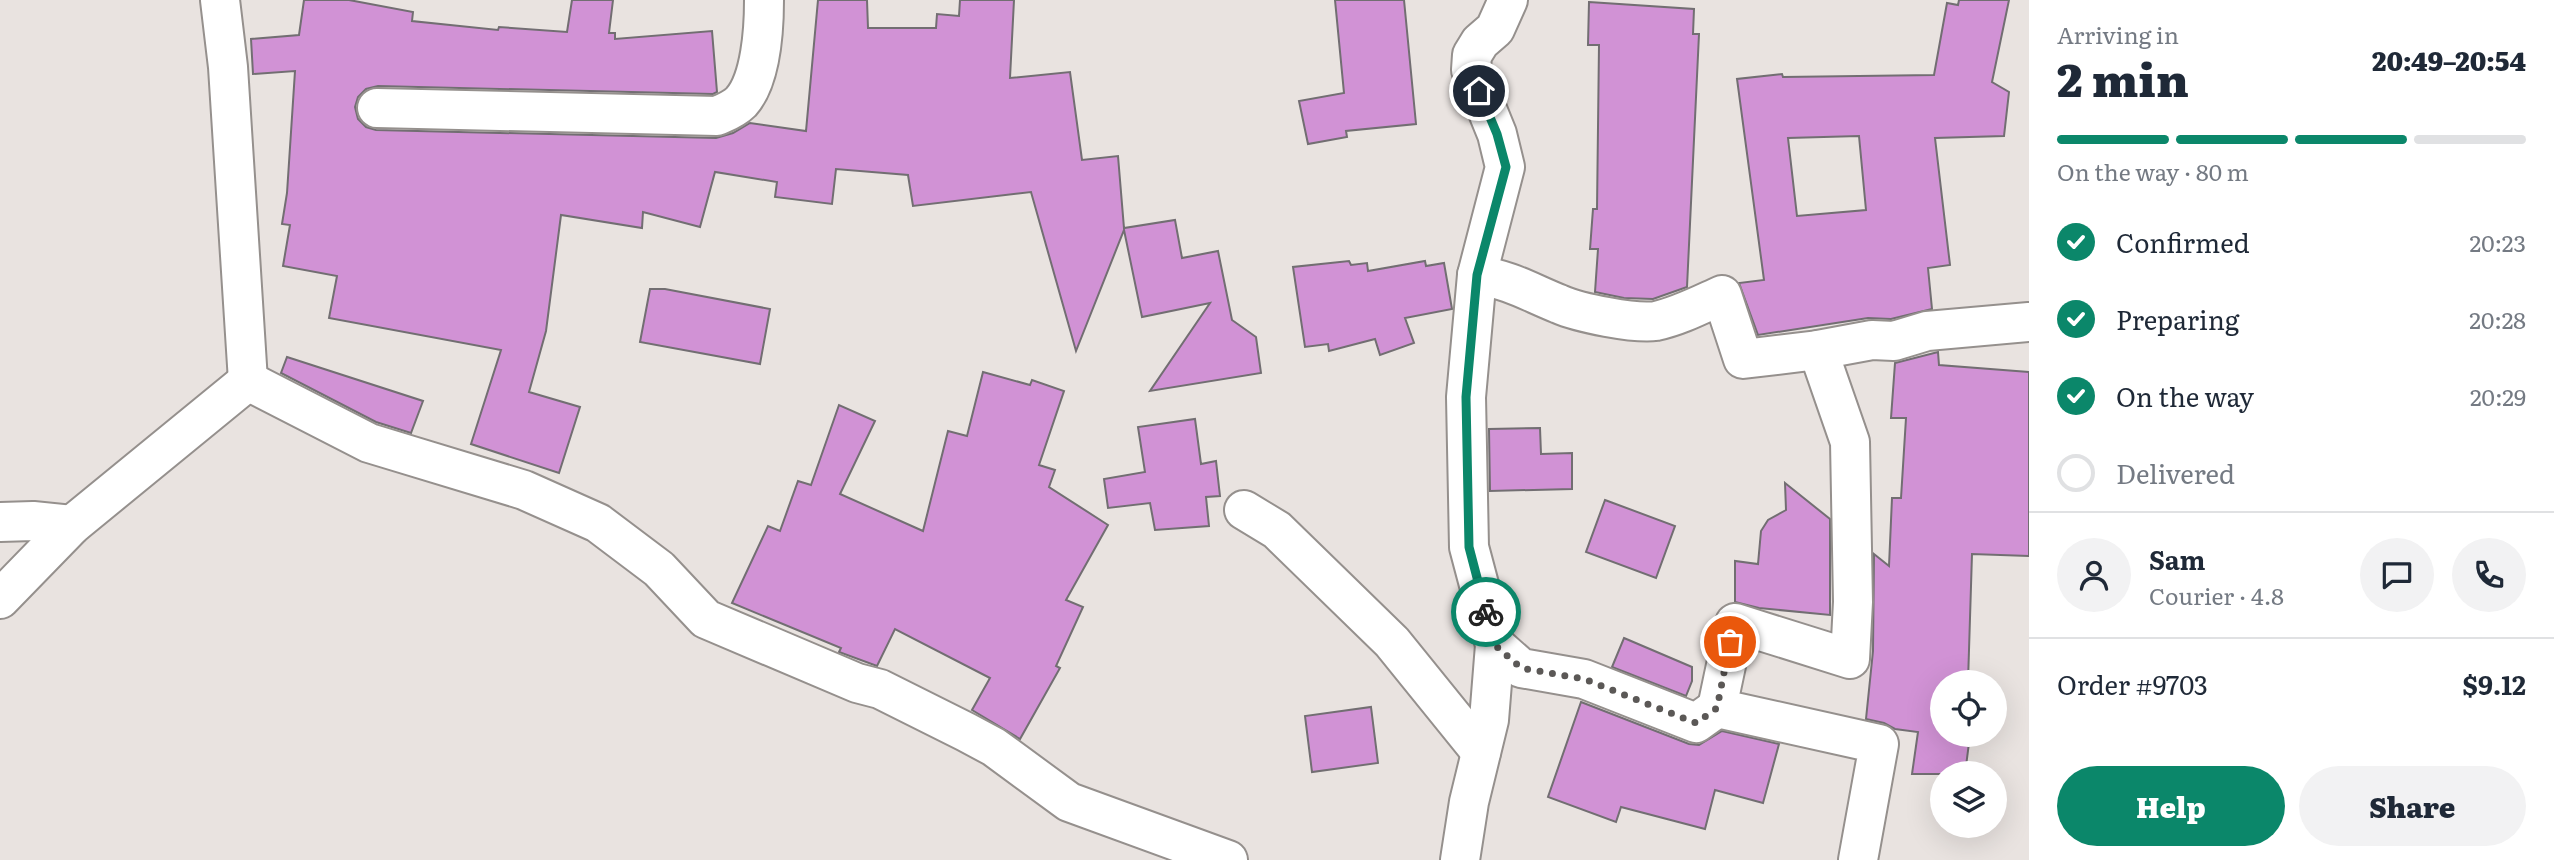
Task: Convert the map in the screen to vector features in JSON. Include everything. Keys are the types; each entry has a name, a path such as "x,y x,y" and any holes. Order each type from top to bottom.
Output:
{"street":[{"path":"220,0 228,67 248,381"},
{"path":"377,108 717,117 732,110 743,100 756,75 764,22 764,0"},
{"path":"1460,860 1469,802 1489,720 1495,645 1469,547 1466,397 1477,275 1506,167 1497,134 1471,70 1472,55 1480,42 1496,29 1508,0"},
{"path":"1477,275 1503,279 1562,306 1600,316 1653,321 1684,313 1722,295 1743,359 1872,340 1894,341 1927,331 2029,322"},
{"path":"1495,645 1521,668 1584,679 1696,723 1717,708 1735,622 1850,659 1853,602 1850,442 1818,350"},
{"path":"0,599 72,525 248,381"},
{"path":"248,381 369,443 524,490 598,523 659,569 706,619 857,683 880,689 994,747 1069,803 1165,850 1228,860"},
{"path":"1244,510 1277,530 1392,642 1481,752"},
{"path":"0,522 33,521 72,525"},
{"path":"1717,708 1879,744 1858,860"}],"building":[{"path":"304,0 349,0 413,12 412,21 498,30 499,27 567,32 572,0 613,0 609,33 615,33 615,39 712,31 717,92 713,94 378,86 366,89 358,97 355,107 358,119 366,127 376,130 716,138 733,133 750,123 806,131 818,0 867,0 868,28 936,28 937,14 959,16 960,0 1014,0 1010,78 1070,72 1082,160 1118,156 1124,228 1175,220 1182,258 1218,251 1232,320 1256,337 1261,373 1150,391 1210,303 1142,317 1124,230 1076,351 1031,192 913,206 908,175 836,169 832,204 775,197 777,182 715,172 700,227 643,212 642,228 561,215 546,331 529,392 580,407 559,473 471,444 501,350 329,318 337,276 283,266 290,225 282,224 287,193 295,71 253,74 251,39 299,35"},
{"path":"1335,0 1404,0 1416,124 1346,131 1347,137 1308,144 1299,101 1344,93"},
{"path":"1959,0 2009,0 1992,82 2009,92 2004,136 1935,138 1950,265 1928,268 1932,309 1891,319 1868,318 1758,335 1739,283 1764,280 1737,79 1782,74 1783,77 1934,75 1947,3 1958,5","holes":["1859,136 1866,210 1797,216 1788,138"]},
{"path":"1589,2 1694,9 1693,34 1699,34 1687,287 1653,299 1624,298 1595,292 1598,249 1590,249 1593,209 1597,209 1599,45 1588,45"},
{"path":"1349,261 1351,265 1367,263 1368,271 1425,261 1426,266 1444,263 1452,309 1405,318 1414,343 1380,355 1375,339 1329,351 1328,344 1305,347 1293,267"},
{"path":"650,289 665,289 770,309 760,364 640,342"},
{"path":"1938,352 1939,365 2029,372 2029,556 1972,554 1968,670 1930,670 1930,747 1968,747 1967,761 1930,761 1930,774 1912,774 1918,732 1895,729 1866,719 1873,651 1874,554 1889,566 1892,498 1901,498 1906,418 1891,418 1895,363"},
{"path":"287,357 423,401 411,433 376,422 281,373"},
{"path":"983,372 1030,385 1032,380 1064,391 1039,465 1055,470 1049,487 1108,525 1066,600 1083,607 1056,666 1060,668 1020,739 972,710 990,678 895,629 877,666 839,652 841,648 732,603 768,526 780,531 798,481 811,485 839,405 875,421 840,494 923,531 948,431 967,436"},
{"path":"1195,419 1201,464 1216,461 1220,496 1206,497 1209,526 1155,530 1150,503 1108,508 1104,479 1145,472 1138,427"},
{"path":"1540,428 1541,454 1572,453 1572,489 1490,491 1489,429"},
{"path":"1785,483 1830,519 1830,615 1759,608 1735,602 1735,561 1758,564 1761,531 1768,520 1786,510"},
{"path":"1605,500 1675,526 1656,578 1586,552"},
{"path":"1624,638 1692,667 1692,681 1686,696 1612,667"},
{"path":"1581,702 1689,744 1699,745 1722,731 1779,744 1763,803 1715,790 1705,829 1621,807 1616,822 1548,797"},
{"path":"1371,707 1378,763 1312,772 1305,716"}],"way so far":[{"path":"1486,612 1495,645 1521,668 1584,679 1696,723 1717,708 1730,642"}],"route":[{"path":"1479,91 1497,134 1506,167 1477,275 1466,397 1469,547 1486,612"}]}
